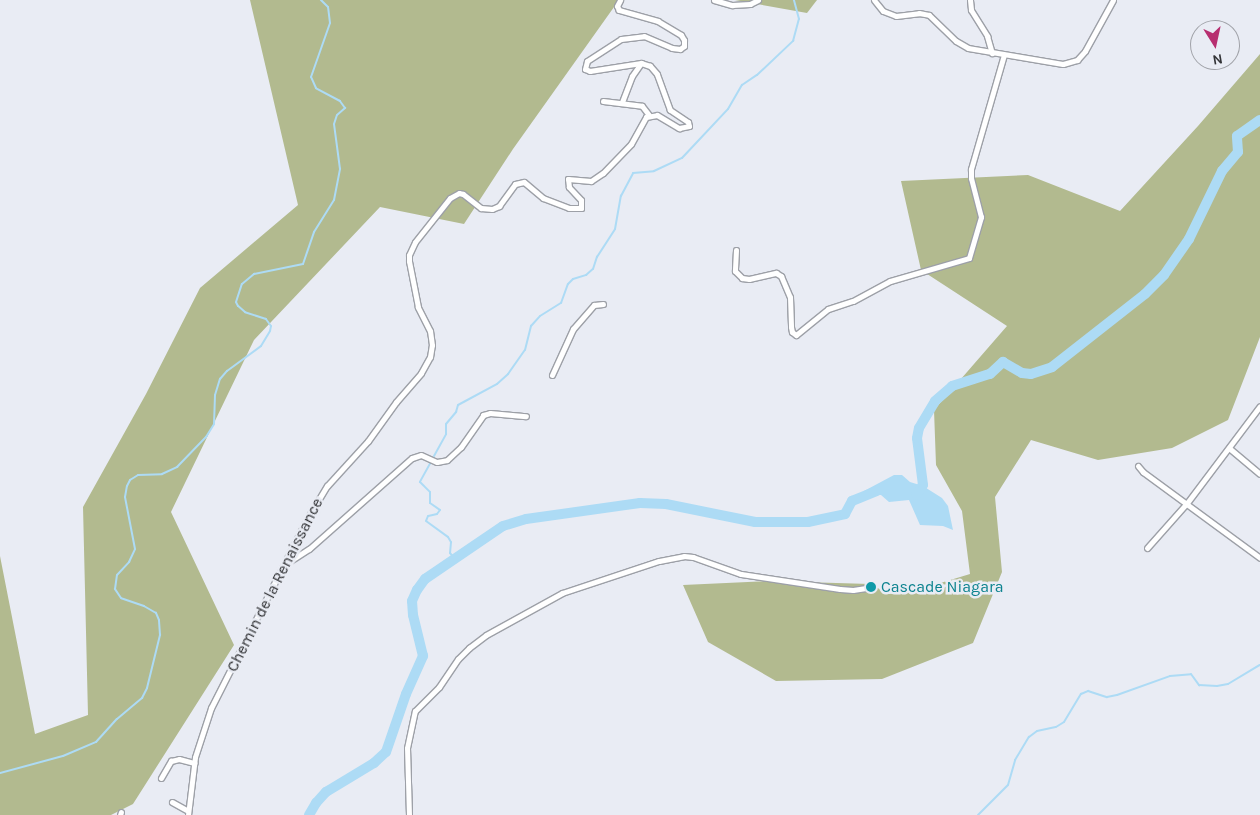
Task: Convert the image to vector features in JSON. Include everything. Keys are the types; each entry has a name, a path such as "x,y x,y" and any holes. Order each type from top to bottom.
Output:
{"street":[{"path":"603,101 642,106 649,115 657,115 680,128 689,126 688,122 670,110 654,69 641,63 590,71 585,69 586,62 621,39 644,36 672,48 680,49 684,46 684,40 681,35 658,21 618,10 617,6 620,0"},
{"path":"714,0 732,5 750,4 758,0"},
{"path":"874,0 884,11 896,16 919,13 929,15 964,46 1056,64 1071,63 1089,46 1113,0"},
{"path":"970,0 975,19 987,36 992,53"},
{"path":"736,250 735,271 742,278 749,279 776,273 781,276 790,297 791,327 792,332 796,335 828,310 852,301 890,282 969,258 981,217 971,178 971,169 1004,55"},
{"path":"622,102 628,85 641,63"},
{"name":"Chemin de la Renaissance","path":"172,802 188,813 194,763 211,708 284,565 327,486 368,441 429,361 431,338 418,307 409,255 415,242 450,198 463,194 480,208 492,209 499,206 515,184 524,182 543,198 569,208 580,209 582,207 581,200 569,186 568,179 591,181 603,173 631,144 649,115"},
{"path":"552,375 573,329 594,305 603,304"},
{"path":"1147,548 1187,504 1260,406"},
{"path":"284,565 309,548 412,458 421,455 437,462 447,460 461,447 482,415 490,413 526,416"},
{"path":"1230,448 1260,474"},
{"path":"1138,466 1142,472 1260,558"},
{"path":"409,815 407,748 415,711 439,687 458,658 469,648 486,635 562,593 659,561 684,556 693,557 741,574 840,589 853,590 871,586"},
{"path":"161,778 171,761 179,759 194,763"}],"green space":[{"path":"250,0 619,0 513,149 464,224 380,207 254,340 171,512 234,645 133,804 111,815 0,815 0,556 35,734 88,715 83,507 146,394 200,288 298,205"},
{"path":"735,0 817,0 807,13"},
{"path":"1260,54 1260,337 1228,420 1172,448 1098,460 1031,440 995,497 1002,572 973,643 882,679 776,681 708,642 683,585 769,581 870,584 889,594 914,591 970,574 962,511 936,465 934,410 1007,326 921,270 901,181 1028,175 1120,211 1198,126"}],"water":[{"path":"894,475 902,475 910,482 923,486 942,498 948,506 953,530 943,526 920,525 909,500 889,502 881,495 866,495 864,491"}],"waterway":[{"path":"0,773 63,756 96,742 117,719 142,698 147,688 160,635 159,620 156,613 144,606 121,598 115,589 117,575 129,562 135,549 125,497 127,486 130,480 138,475 162,474 177,467 206,437 214,424 215,395 220,379 227,371 261,346 270,331 271,326 266,319 245,312 238,306 236,302 242,284 254,274 303,264 314,232 334,200 340,169 334,124 337,115 345,108 340,101 316,88 311,77 330,23 328,7 321,0"},
{"path":"434,456 446,434 446,424 456,412 458,405 497,384 508,374 525,350 531,326 540,316 561,303 568,284 573,279 586,275 593,269 597,257 615,229 621,196 633,173 654,171 682,158 728,109 742,85 757,75 793,41 799,19 794,0"},
{"path":"916,495 923,485 917,438 919,428 935,401 952,386 990,374 1003,362 1022,373 1031,374 1052,367 1145,294 1164,275 1189,239 1222,171 1238,152 1237,136 1260,120"},
{"path":"432,460 420,482 430,492 430,503 440,510 437,514 428,516 426,521 448,537 451,542 450,553 454,558"},
{"path":"309,815 316,803 326,792 374,763 386,752 406,694 423,656 413,615 412,601 417,590 425,579 503,526 526,519 640,503 666,504 755,522 808,522 845,514 852,501 877,491"},
{"path":"978,815 1008,785 1015,760 1029,737 1037,731 1056,727 1064,722 1081,694 1088,691 1107,697 1170,676 1191,674 1199,685 1217,686 1228,684 1260,665"}],"place":[{"name":"Cascade Niagara","path":"871,587"}]}
